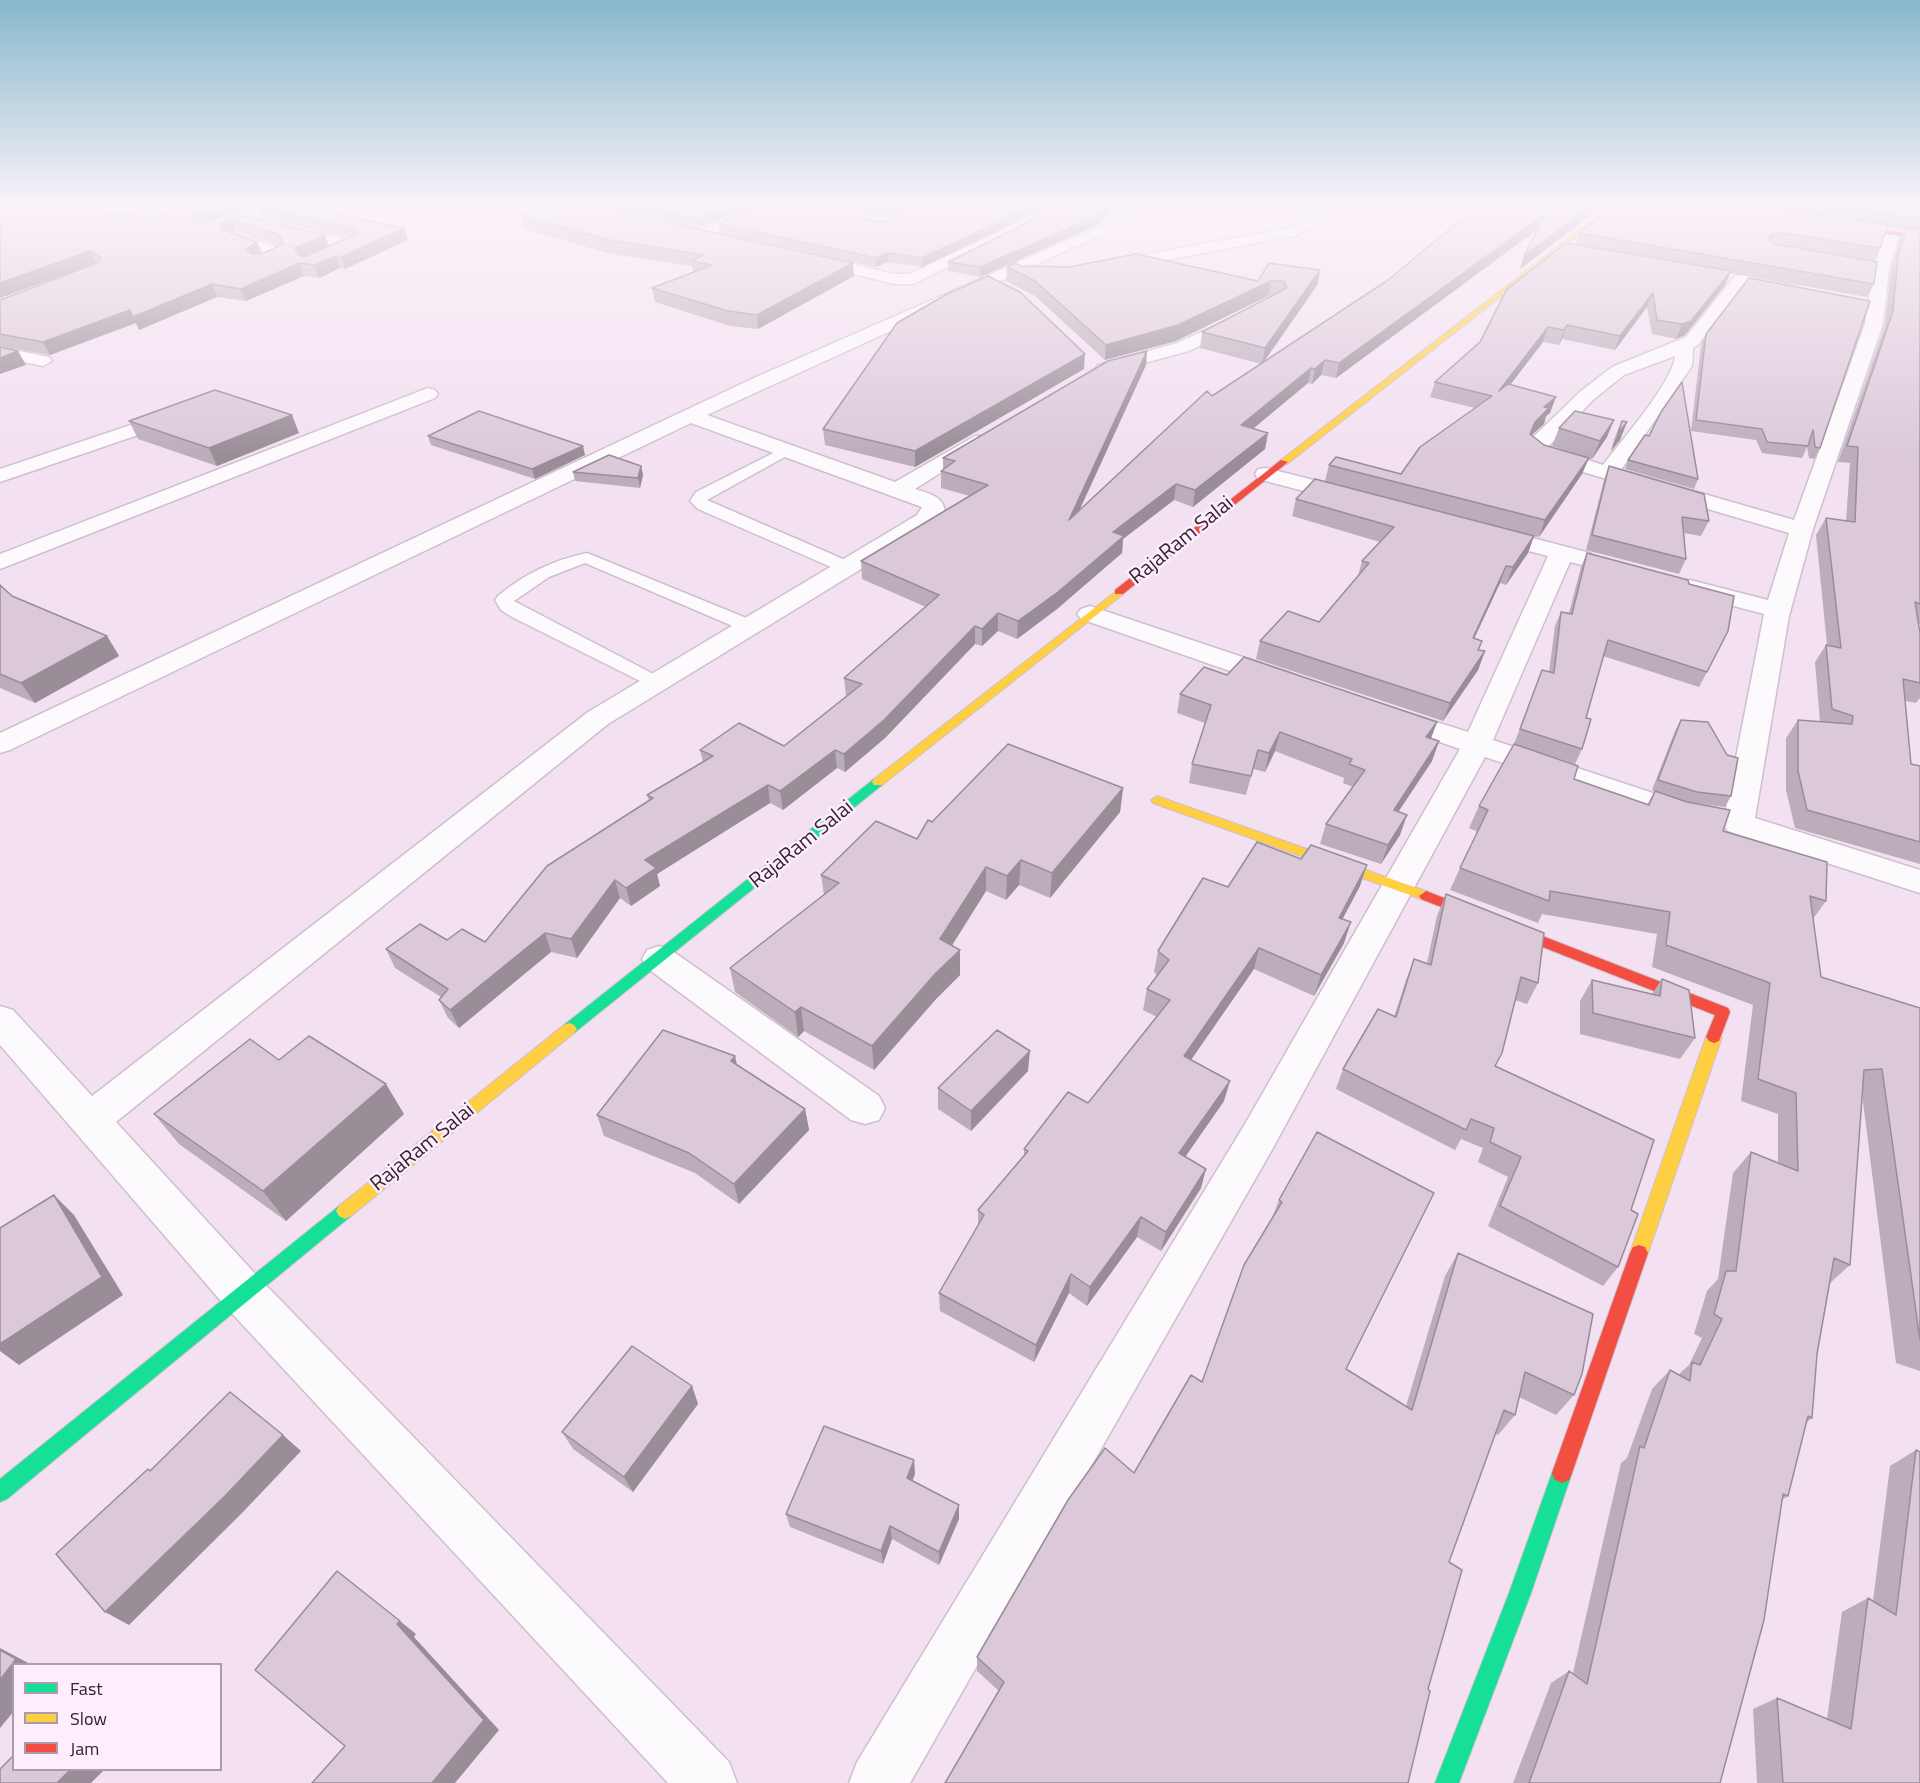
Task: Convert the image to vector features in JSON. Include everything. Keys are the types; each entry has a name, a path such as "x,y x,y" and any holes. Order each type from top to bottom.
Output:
{"street":[{"path":"0,744 691,416 982,290"},
{"name":"RajaRam Salai","path":"0,1492 243,1293 1090,614 1266,474 1505,290"},
{"path":"1732,290 1692,341 1684,346 1640,359 1617,371 1538,443 1537,449 1546,455 1802,529"},
{"path":"1794,290 1809,293"},
{"path":"1739,824 1778,610 1802,529 1874,324 1866,303 1870,290"},
{"path":"1084,380 1096,366 1183,347 1256,311"},
{"path":"1608,473 1683,366 1684,346"},
{"path":"0,352 43,361"},
{"path":"0,561 428,394"},
{"path":"0,476 191,410"},
{"path":"88,1121 598,718 925,520 934,511 933,504 691,416"},
{"path":"897,490 997,431"},
{"path":"1266,474 1380,504"},
{"path":"1471,528 1607,565"},
{"path":"878,1783 1259,1136 1477,745 1562,552"},
{"path":"1664,580 1778,610"},
{"path":"1090,614 1306,687"},
{"path":"1363,706 1686,815 1739,824 1920,882"},
{"path":"1157,800 1399,885 1723,1012 1520,1593 1447,1783"},
{"path":"659,959 865,1108"},
{"path":"0,1020 243,1293 708,1783"}],"lane":[{"path":"787,450 702,495 698,501 704,506 846,567"},
{"path":"656,683 519,613 507,606 504,600 512,592 563,564 587,558 749,627"}],"building":[{"path":"26,290 197,290 133,317 130,310 43,342 0,334 0,300"},
{"path":"659,290 803,290 757,315 728,311"},
{"path":"956,290 1016,290 1085,354 915,451 823,429 897,323"},
{"path":"1045,290 1252,290 1178,325 1106,345"},
{"path":"1283,290 1306,290 1265,348 1202,332"},
{"path":"1373,290 1439,290 1339,363 1325,360 1315,369 1311,368 1241,425 1268,433 1195,490 1176,484 1113,532 1124,536 1058,592 1018,621 998,613 982,629 975,626 884,720 844,754 835,750 780,791 768,785 645,860 656,868 626,888 615,880 571,939 545,933 450,1010 439,1000 448,989 386,949 420,924 447,940 462,929 485,942 547,866 653,798 647,795 713,756 700,750 739,723 784,746 862,684 844,678 939,595 861,561 988,485 941,471 955,461 943,458 1108,361 1147,351 1069,520 1207,391 1212,396"},
{"path":"1506,290 1716,290 1691,321 1682,324 1657,320 1653,293 1620,336 1567,325 1564,330 1548,327 1499,391 1508,384 1556,397 1544,407 1549,408 1535,422 1530,434 1544,445 1589,458 1545,520 1329,465 1336,457 1401,474 1420,447 1492,396 1435,382 1480,342"},
{"path":"1740,290 1813,290 1870,301 1820,448 1815,447 1813,430 1808,446 1767,442 1762,429 1696,420 1706,334"},
{"path":"1895,290 1920,290 1920,604 1915,602 1920,633 1920,683 1903,679 1911,764 1920,766 1920,842 1807,810 1798,771 1798,720 1852,724 1853,716 1832,709 1826,645 1841,648 1826,518 1855,522 1858,447 1847,446 1893,311"},
{"path":"0,347 18,351 0,358"},
{"path":"1682,382 1698,479 1628,460 1645,435 1649,436 1661,412"},
{"path":"215,390 292,415 209,448 129,421"},
{"path":"479,411 583,446 532,469 428,436"},
{"path":"1575,411 1614,420 1600,441 1559,428"},
{"path":"1622,421 1627,422 1618,433"},
{"path":"609,455 641,466 638,478 573,472"},
{"path":"1609,466 1704,494 1709,521 1682,517 1686,559 1592,535"},
{"path":"1315,479 1534,536 1513,567 1506,566 1473,638 1482,641 1478,650 1485,651 1450,703 1260,641 1288,611 1319,622 1369,563 1362,561 1394,527 1296,499"},
{"path":"1587,553 1688,580 1689,584 1734,596 1728,631 1707,672 1608,640 1586,718 1591,719 1582,749 1520,729 1542,670 1554,673 1561,612 1572,614"},
{"path":"0,585 12,596 107,636 21,683 0,674"},
{"path":"1244,657 1437,722 1426,737 1439,741 1394,810 1407,815 1388,845 1326,824 1365,770 1349,764 1352,759 1280,732 1269,753 1258,750 1251,776 1192,764 1211,705 1180,694 1204,667 1227,675"},
{"path":"1681,720 1708,722 1727,755 1738,758 1731,796 1697,792 1658,780"},
{"path":"1008,744 1123,788 1052,873 1021,860 1007,876 986,867 940,939 960,950 935,974 872,1046 801,1007 795,1012 730,968 839,883 821,875 876,821 917,839 928,820 932,822"},
{"path":"1514,744 1578,766 1574,779 1649,805 1655,791 1687,802 1730,810 1723,831 1827,862 1826,901 1810,896 1821,977 1920,1008 1920,1340 1882,1069 1864,1070 1850,1265 1834,1258 1817,1354 1812,1418 1808,1416 1788,1496 1783,1494 1764,1620 1720,1783 1529,1783 1569,1671 1587,1684 1640,1446 1644,1448 1670,1370 1690,1381 1692,1362 1700,1365 1722,1319 1714,1314 1726,1271 1736,1271 1751,1152 1798,1171 1796,1093 1758,1079 1770,983 1666,945 1670,912 1550,891 1549,901 1460,868 1488,810 1479,806"},
{"path":"1257,842 1301,859 1311,845 1367,865 1339,918 1351,922 1321,975 1259,948 1184,1056 1230,1081 1179,1153 1206,1169 1166,1232 1141,1217 1090,1287 1071,1274 1036,1345 939,1293 984,1215 978,1210 1028,1151 1024,1149 1068,1092 1088,1103 1170,1000 1147,989 1169,960 1158,951 1203,878 1228,887"},
{"path":"1446,894 1544,933 1538,983 1521,977 1502,1053 1495,1066 1654,1140 1631,1210 1638,1214 1618,1267 1500,1206 1521,1157 1490,1142 1494,1128 1471,1119 1466,1130 1343,1069 1378,1009 1396,1017 1414,959 1431,965"},
{"path":"1662,979 1689,990 1695,1038 1593,1013 1592,980 1660,996"},
{"path":"663,1030 735,1056 731,1061 805,1109 734,1184 689,1153 597,1115"},
{"path":"997,1030 1030,1051 971,1111 938,1088"},
{"path":"309,1036 386,1084 263,1191 154,1114 250,1039 279,1060"},
{"path":"1317,1132 1434,1193 1346,1369 1412,1410 1458,1253 1593,1314 1582,1374 1574,1395 1525,1372 1515,1415 1504,1410 1449,1562 1462,1570 1428,1689 1430,1691 1408,1783 945,1783 1004,1682 977,1657 1068,1500 1105,1448 1134,1473 1191,1375 1202,1382 1244,1265 1282,1202 1279,1200"},
{"path":"54,1195 102,1277 0,1344 0,1228"},
{"path":"632,1346 692,1386 624,1477 562,1432"},
{"path":"230,1392 283,1435 224,1497 105,1612 56,1554 148,1469 150,1471"},
{"path":"824,1426 914,1460 907,1478 959,1505 939,1552 890,1526 881,1551 786,1514"},
{"path":"1916,1450 1920,1452 1920,1783 1783,1783 1777,1698 1851,1729 1868,1598 1896,1615"},
{"path":"337,1571 400,1621 397,1624 484,1720 432,1783 312,1783 345,1746 255,1670"},
{"path":"0,1650 16,1659 0,1680"},
{"path":"12,1757 12,1771 69,1771 57,1783 0,1783 0,1769"}],"traffic: fast":[{"path":"569,1029 878,782"},
{"path":"0,1492 345,1211"},
{"path":"1447,1783 1520,1593 1562,1473"}],"traffic: slow":[{"path":"1284,462 1505,290"},
{"path":"878,782 1119,592"},
{"path":"1157,800 1426,896"},
{"path":"345,1211 569,1029"},
{"path":"1639,1253 1714,1037"}],"traffic: jam":[{"path":"1119,592 1284,462"},
{"path":"1426,896 1723,1012 1714,1037"},
{"path":"1562,1473 1639,1253"}]}
